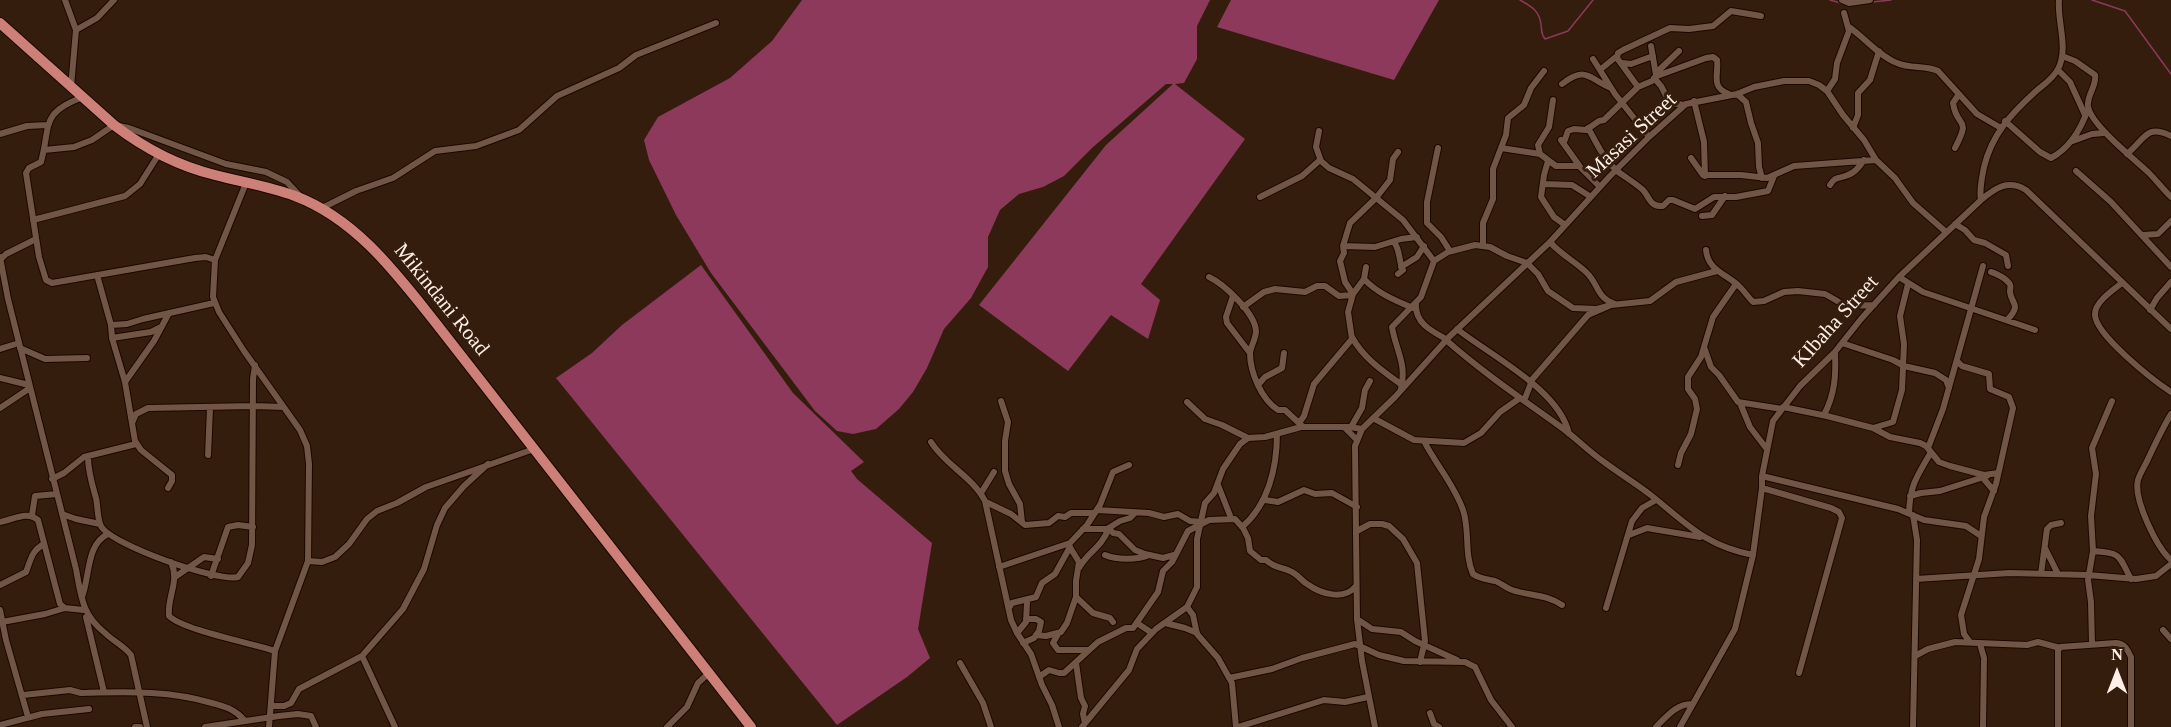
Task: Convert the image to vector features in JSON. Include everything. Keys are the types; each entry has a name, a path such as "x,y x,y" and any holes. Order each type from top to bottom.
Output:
{"highway":[{"name":"Mikindani Road","path":"0,23 114,125 159,154 194,170 276,190 304,200 348,226 368,244 400,278 752,727"}],"street":[{"path":"65,0 76,30 71,87"},
{"path":"76,30 97,18 114,0"},
{"path":"1842,0 1852,3 1870,0"},
{"path":"1981,200 1981,184 1989,147 2005,122 2058,70 2062,56 2059,0"},
{"path":"1592,77 1623,50 1670,28 1689,29 1713,26 1731,11 1761,16"},
{"path":"1844,13 1849,27 1847,40 1837,63 1835,79 1827,91 1876,160 1895,178 1913,203 1946,232"},
{"path":"319,209 356,191 393,178 435,151 476,146 519,130 557,96 619,68 636,55 716,23"},
{"path":"1849,27 1879,51 1900,64 1935,70 1977,114 2001,128"},
{"path":"1651,46 1655,76 1670,103 1685,105"},
{"path":"1600,187 1580,166 1562,141 1571,129 1586,130 1604,120 1638,87 1655,76 1679,51"},
{"path":"1853,128 1858,115 1858,93 1870,80 1879,51"},
{"path":"1617,56 1638,87"},
{"path":"1622,63 1630,64 1653,56"},
{"path":"2005,122 2049,158 2054,157 2070,142 2086,116 2090,95 2096,82 2095,75 2075,61 2062,56"},
{"path":"1655,76 1713,57 1717,62 1718,87 1720,91 1729,95"},
{"path":"1593,58 1621,102 1649,137"},
{"path":"2058,70 2070,82 2086,116"},
{"path":"1483,245 1483,223 1493,199 1493,169 1506,135 1509,116 1524,105 1531,88 1544,71"},
{"path":"1562,84 1576,75 1592,77 1612,88"},
{"name":"Masasi Street","path":"1362,429 1446,340 1550,242 1649,137 1685,105 1784,81 1809,81 1827,91"},
{"path":"1955,148 1964,131 1964,125 1956,116 1953,104 1959,93"},
{"path":"1737,94 1746,102 1758,143 1762,178"},
{"path":"83,97 58,110 47,125 40,164 28,168 26,173 36,239 45,276 49,282 57,283 195,258 206,257 215,260"},
{"path":"1540,154 1538,145 1549,127 1553,100"},
{"path":"1694,101 1704,142 1705,176"},
{"path":"2088,108 2104,133 2171,197"},
{"path":"0,134 27,126 47,125"},
{"path":"44,150 75,147 92,140 114,125 143,131 226,164 266,172 288,182 304,200"},
{"path":"1588,128 1604,158 1643,191 1656,206 1661,207 1668,200 1673,200 1695,209 1714,197 1742,197 1768,191 1774,176"},
{"path":"2127,154 2152,131 2159,130 2171,136"},
{"path":"1319,131 1316,147 1320,160 1329,168 1350,177 1403,220 1434,261"},
{"path":"2070,142 2092,134 2104,133"},
{"path":"1438,148 1427,202 1427,223 1441,237 1450,251"},
{"path":"1501,148 1540,154 1559,166 1580,166"},
{"path":"1352,295 1345,282 1340,261 1344,253 1343,246 1350,223 1376,198 1390,180 1393,159 1398,152"},
{"path":"33,220 125,196 140,184 159,154"},
{"path":"1691,158 1701,174 1705,176 1741,175 1762,178 1774,176 1794,166 1876,160"},
{"path":"1260,197 1302,176 1320,160"},
{"path":"1830,185 1837,178 1854,172 1865,160"},
{"path":"1548,161 1542,199 1554,217 1565,225"},
{"path":"2076,171 2111,202 2171,267"},
{"path":"246,183 215,260 212,289 214,303 300,430 309,455 308,561 275,651 269,727"},
{"path":"1544,184 1574,186 1591,197"},
{"name":"KIbaha Street","path":"1680,727 1735,629 1753,555 1766,448 1773,421 1800,386 1835,352 1899,277 1992,190 2004,185 2020,186 2171,329"},
{"path":"1702,216 1714,213 1725,196"},
{"path":"2142,235 2158,234 2171,221"},
{"path":"1955,224 1965,230 1974,240 1985,243 2006,255 2008,266"},
{"path":"1343,246 1375,247 1417,237"},
{"path":"36,239 0,258 104,692"},
{"path":"1394,242 1400,252 1400,270 1417,257 1424,246"},
{"path":"1550,242 1560,254 1587,273 1604,299 1612,305"},
{"path":"1366,267 1364,279 1352,295 1348,312 1352,337 1360,350 1402,387 1403,363 1392,329 1424,292 1434,261 1450,251 1483,245 1527,263 1538,274 1548,291 1573,308 1597,309 1650,301 1676,282 1717,271"},
{"path":"1706,250 1706,257 1717,271 1736,284 1754,302 1784,292 1798,291 1825,294 1844,306 1874,305"},
{"path":"1913,727 1917,540 1911,514 1910,496 1913,482 1936,432 1971,309 1986,269 2008,281 2010,285 2010,294 2015,306 2008,319"},
{"path":"98,274 111,325 112,338 125,382 136,444 169,472 172,479 168,488"},
{"path":"1209,277 1224,285 1250,315 1256,337 1250,354"},
{"path":"1899,277 1923,292 2035,330"},
{"path":"1364,279 1372,287 1395,300 1414,305"},
{"path":"2150,310 2171,282"},
{"path":"2122,283 2111,291 2096,309 2096,322 2103,333 2132,363 2171,392"},
{"path":"1678,465 1681,453 1691,434 1696,409 1695,399 1688,388 1688,378 1701,357 1713,317 1736,284"},
{"path":"1873,428 1887,425 1895,418 1902,390 1904,366 1900,316 1908,284"},
{"path":"1243,307 1264,292 1275,289 1305,292 1317,286 1326,286 1339,296 1352,295"},
{"path":"1233,296 1226,317 1227,323 1250,354 1258,385 1273,407 1285,410 1301,425"},
{"path":"1395,300 1401,317"},
{"path":"111,325 127,324 214,303"},
{"path":"1414,305 1420,321 1480,367 1487,376 1522,397 1703,538"},
{"path":"1373,418 1404,436 1424,441 1468,442 1482,433 1500,412 1522,397 1530,382 1588,315 1612,305"},
{"path":"125,382 154,341 169,314"},
{"path":"112,338 151,332 161,327"},
{"path":"1457,329 1499,360 1520,371 1537,387 1564,418 1569,435"},
{"path":"1301,425 1314,384 1352,337"},
{"path":"1842,343 1899,362 1904,366 1935,373 1946,380 1949,388"},
{"path":"0,349 20,346 45,359 87,358"},
{"path":"1704,346 1711,367 1740,403 1750,427 1766,448"},
{"path":"1824,415 1831,401 1836,381 1835,352"},
{"path":"1258,385 1265,377 1282,368 1284,353"},
{"path":"1957,361 1962,366 1989,374 1991,390 2005,394 2012,402 2012,414 1994,491 1985,514 1979,559 1960,615 1964,634 1970,642"},
{"path":"88,457 90,480 100,524 108,534 171,562 211,576 232,579 242,574 250,557 253,527 253,379 255,366"},
{"path":"0,378 30,386"},
{"path":"1352,427 1362,408 1365,391 1370,381"},
{"path":"0,408 30,386"},
{"path":"1001,400 1008,422 1005,441 1005,471 1020,504 1022,522"},
{"path":"2092,644 2088,575 2093,551 2091,516 2096,474 2092,448 2112,401"},
{"path":"1187,402 1204,419 1222,424 1248,438"},
{"path":"1740,403 1824,415 1873,428 1890,437 1915,441 1929,450 1941,463 1986,477 1994,491"},
{"path":"132,424 136,414 148,408 283,407"},
{"path":"208,455 210,408"},
{"path":"1916,579 1974,574 2058,574 2131,579 2156,576 2171,562 2154,537 2140,501 2137,485 2152,448 2171,414"},
{"path":"1084,725 1129,670 1135,650 1152,633 1187,607 1197,587 1196,558 1205,502 1218,485 1231,455 1248,438 1277,434 1301,425 1362,429 1357,440 1357,619 1368,697 1375,727"},
{"path":"1344,427 1357,440"},
{"path":"1242,527 1258,511 1264,500 1276,457 1277,434"},
{"path":"1424,441 1431,456 1448,477 1463,511 1473,574 1481,579 1495,581 1526,594 1547,596 1562,604"},
{"path":"931,442 939,455 981,493 986,502 1009,609 1017,633 1031,654 1059,727"},
{"path":"52,478 64,473 82,458 136,444"},
{"path":"308,561 322,562 336,557 349,544 367,519 377,511 426,487 535,449"},
{"path":"271,706 284,706 291,703 299,689 362,656 403,609 424,569 437,525 445,508 488,464"},
{"path":"1009,609 1012,603 1036,597 1042,583 1055,574 1069,546 1100,504 1113,472 1129,465"},
{"path":"981,493 994,472"},
{"path":"1910,496 1940,491 1998,473"},
{"path":"1762,476 1911,514 1930,521 1966,526 1981,536"},
{"path":"1218,485 1231,518"},
{"path":"1762,488 1831,508 1839,512 1842,518 1799,673"},
{"path":"1264,500 1278,502 1304,490 1315,494 1332,493 1357,507"},
{"path":"32,515 35,496 57,494"},
{"path":"1606,608 1632,520 1642,508 1656,500"},
{"path":"986,502 1011,514 1024,525 1048,524 1060,516 1065,517 1071,513 1094,512 1102,509 1149,513 1164,517 1178,514 1190,521 1200,523"},
{"path":"62,513 76,519 100,524"},
{"path":"1083,530 1109,528 1120,521 1131,518 1135,513"},
{"path":"0,522 25,515 32,515 38,520 60,604 65,608 85,612 103,632 131,655 147,727"},
{"path":"1039,676 1049,670 1064,673 1101,640 1126,628 1133,628 1158,592 1163,571 1172,562 1185,534 1200,523 1212,519 1235,519 1248,537 1250,551 1254,555 1262,560 1266,559 1274,567 1291,571 1312,588 1325,593 1343,595 1356,586"},
{"path":"2041,574 2048,527 2061,523"},
{"path":"1356,531 1370,524 1389,526 1403,539 1414,558 1418,569 1424,644 1420,662"},
{"path":"211,576 228,526 253,527"},
{"path":"1109,528 1113,533 1119,534 1135,550 1163,558 1174,555"},
{"path":"1079,568 1083,561 1104,541 1109,528"},
{"path":"1629,535 1647,528 1703,538 1728,549 1753,555"},
{"path":"81,598 86,588 92,552 100,538 108,534"},
{"path":"0,585 24,574 29,559 44,544"},
{"path":"999,567 1028,558 1041,551 1069,546"},
{"path":"1069,546 1079,560 1076,597 1067,623 1053,643 1058,650 1089,650"},
{"path":"2045,547 2058,574"},
{"path":"2093,551 2116,554 2131,579"},
{"path":"1105,555 1113,558 1136,559 1149,555"},
{"path":"175,577 204,557 218,559"},
{"path":"171,562 175,577 168,610 169,616 175,621 275,651"},
{"path":"1076,597 1093,613 1110,618 1113,622"},
{"path":"1017,633 1026,619 1027,603"},
{"path":"1187,607 1192,615 1197,634"},
{"path":"2,622 65,608"},
{"path":"0,610 28,717"},
{"path":"1023,643 1040,631 1041,621 1026,619"},
{"path":"1357,619 1372,629 1397,631 1458,661"},
{"path":"1137,623 1152,633"},
{"path":"1165,623 1197,634 1212,650 1229,678 1233,690 1237,727 1255,726 1324,700 1345,702 1368,697"},
{"path":"2163,630 2171,639"},
{"path":"1036,635 1058,634"},
{"path":"1915,656 1945,644 1970,642 2026,645 2038,642 2060,648 2092,644 2122,644 2129,652 2132,664 2132,727"},
{"path":"1229,678 1272,669 1355,644 1390,658 1420,662 1458,661 1468,663 1474,668 1491,700 1512,727"},
{"path":"1980,644 1984,658 1983,727"},
{"path":"2058,727 2056,656 2060,648"},
{"path":"362,656 395,727"},
{"path":"960,663 984,703 991,727"},
{"path":"1076,663 1081,698 1085,706 1084,725"},
{"path":"667,727 682,713 698,683 709,673"},
{"path":"23,695 70,690 81,693 152,692 195,698 230,708 244,720"},
{"path":"1656,727 1678,708 1685,704 1692,704"},
{"path":"1,726 28,717 89,709"},
{"path":"1430,713 1434,724 1438,727"},
{"path":"205,727 298,714 308,717 309,715 314,719 316,727"},
{"path":"135,727 140,727"}],"shaded area":[{"path":"802,0 1210,0 1197,26 1197,59 1184,83 1175,84 1245,139 1141,284 1160,300 1148,339 1111,315 1068,371 979,305 1106,145 1173,84 1166,84 1092,148 1064,176 1043,187 1019,194 1000,210 988,237 988,267 971,298 944,329 927,368 913,392 899,409 876,429 853,434 837,431 815,411 711,273 676,215 649,160 644,140 658,117 730,78 772,41"},
{"path":"1231,0 1439,0 1394,80 1217,27"},
{"path":"701,265 793,393 864,462 851,471 857,479 932,543 918,629 930,658 907,677 837,725 556,378 592,353 622,325"}],"waterway":[{"path":"1520,0 1537,13 1545,39 1568,31 1593,0"},
{"path":"1830,0 1841,3"},
{"path":"1872,2 1891,0"},
{"path":"2092,0 2125,11 2171,74"}]}
